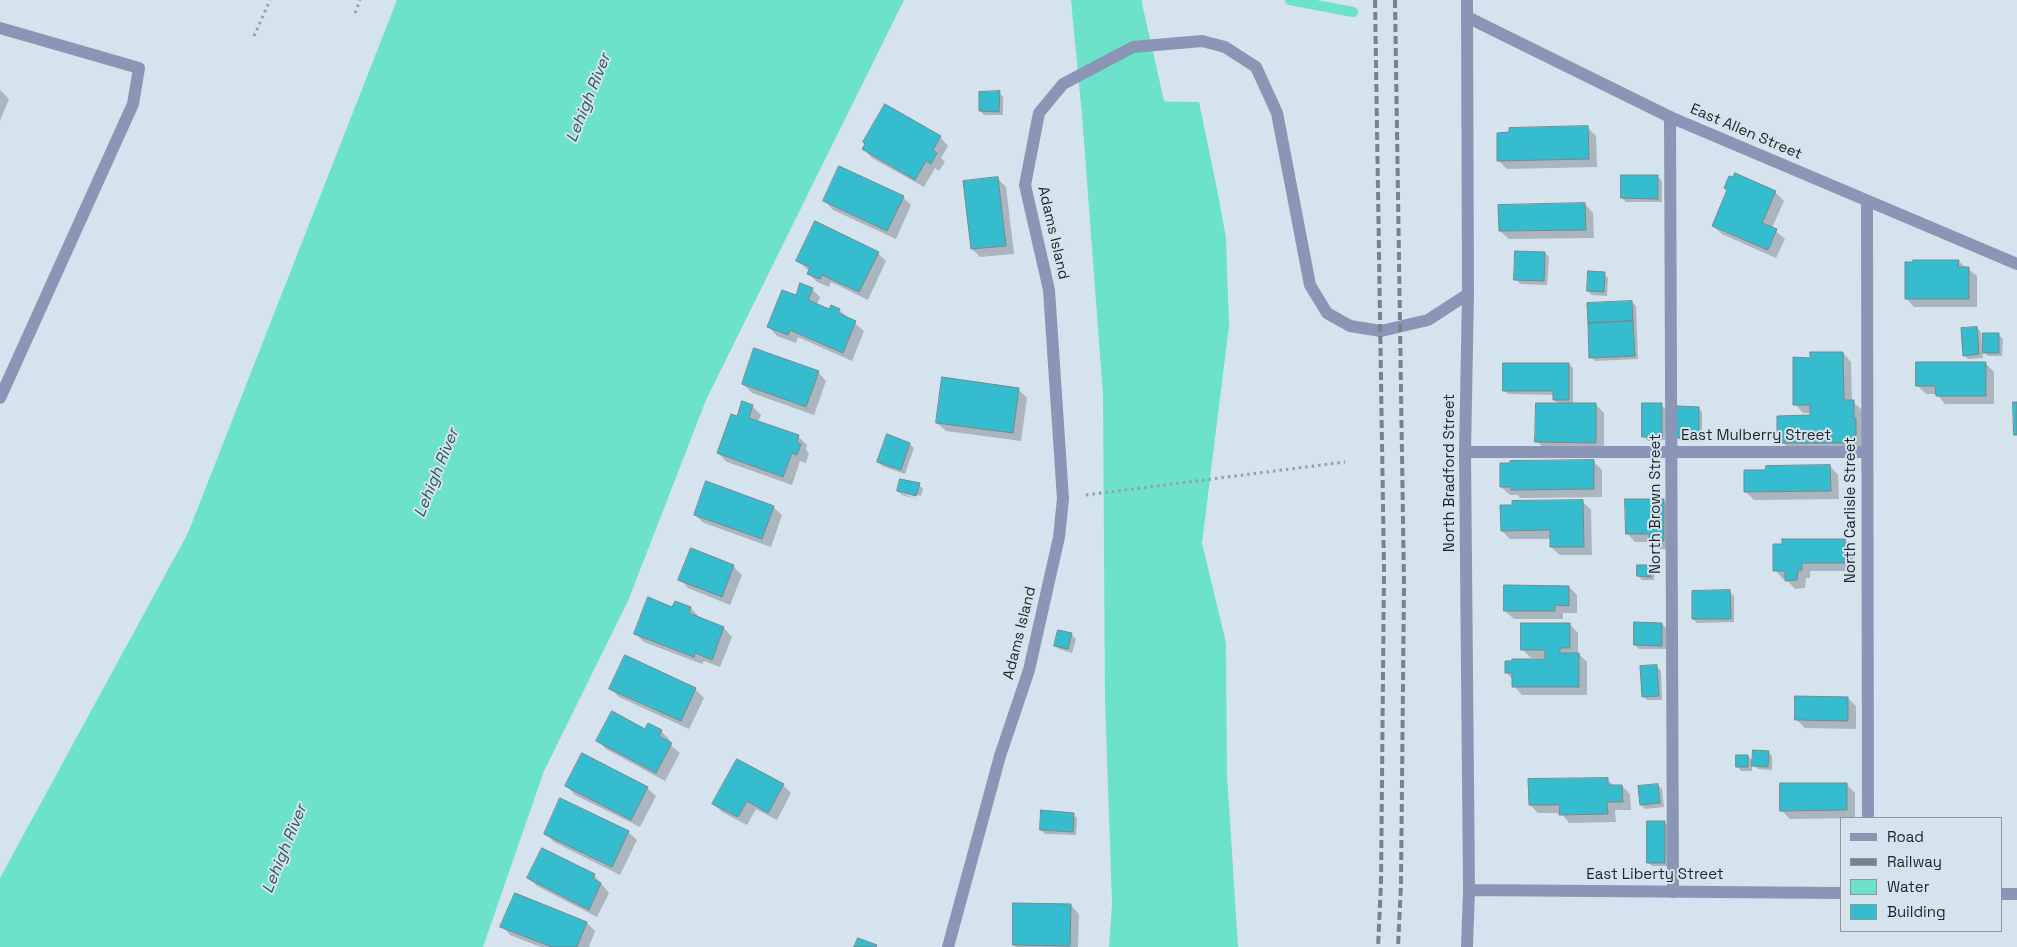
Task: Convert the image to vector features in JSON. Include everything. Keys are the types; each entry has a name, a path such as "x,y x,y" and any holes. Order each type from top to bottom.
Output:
{"street":[{"name":"North Bradford Street","path":"1467,0 1468,294 1465,452 1469,890 1467,947"},
{"name":"East Allen Street","path":"1467,17 1670,117 2017,264"},
{"path":"0,28 139,68 133,104 0,398"},
{"name":"Adams Island","path":"948,947 1000,756 1029,670 1059,537 1063,499 1049,290 1025,185 1039,113 1063,84 1134,47 1202,41 1225,47 1256,67 1277,113 1310,285 1326,313 1350,326 1381,331 1428,320 1468,294"},
{"name":"North Brown Street","path":"1670,117 1673,892"},
{"name":"North Carlisle Street","path":"1867,202 1868,817"},
{"name":"East Mulberry Street","path":"1465,452 1867,452"},
{"name":"East Liberty Street","path":"1469,890 1840,893"},
{"path":"2002,894 2017,894"}],"path":[{"path":"254,36 270,0"},
{"path":"355,13 360,0"},
{"path":"1100,493 1345,462"}],"water":[{"name":"Lehigh River","path":"397,0 904,0 706,400 628,601 544,771 483,947 0,947 0,878 188,533"},
{"path":"1071,0 1125,0 1122,101 1199,102 1226,238 1229,326 1202,543 1226,643 1227,775 1238,947 1109,947 1112,903 1105,699 1103,395 1082,115"}],"building":[{"path":"1000,91 999,112 979,111 979,92"},
{"path":"885,104 941,136 933,150 937,153 931,164 926,161 915,180 862,149 865,144 863,142"},
{"path":"1588,126 1589,159 1497,161 1497,133 1509,132 1509,128"},
{"path":"839,166 904,196 887,231 823,201"},
{"path":"1735,173 1776,191 1762,223 1777,229 1768,250 1712,226 1727,190 1724,188 1729,176 1733,177"},
{"path":"1621,175 1658,175 1658,199 1621,198"},
{"path":"998,177 1006,246 971,249 963,181"},
{"path":"1585,203 1586,230 1499,231 1498,205"},
{"path":"815,221 879,252 859,292 822,275 820,279 807,274 810,267 796,261"},
{"path":"1515,251 1545,252 1544,281 1514,280"},
{"path":"1913,260 1959,260 1958,267 1969,267 1969,299 1905,299 1905,262 1913,262"},
{"path":"1588,271 1605,272 1604,292 1587,291"},
{"path":"800,283 813,288 808,300 829,309 831,305 840,309 838,313 856,321 843,353 790,330 788,335 767,327 782,290 796,295"},
{"path":"1632,301 1633,321 1588,323 1587,303"},
{"path":"1633,321 1635,356 1589,358 1588,323"},
{"path":"1977,327 1979,354 1963,356 1961,328"},
{"path":"1983,333 1999,333 1999,353 1983,353"},
{"path":"754,348 819,371 806,407 742,384"},
{"path":"1810,352 1843,352 1844,400 1854,400 1856,443 1782,443 1782,434 1777,434 1777,416 1810,415 1810,405 1793,405 1793,357 1810,358"},
{"path":"1916,362 1986,362 1986,396 1936,396 1935,386 1916,386"},
{"path":"1503,363 1569,363 1569,400 1553,400 1553,391 1503,391"},
{"path":"942,377 1019,388 1013,433 936,423"},
{"path":"742,401 753,405 749,418 799,435 797,442 801,444 797,455 792,453 783,477 717,453 731,414 737,416"},
{"path":"2013,402 2017,402 2017,435 2014,435"},
{"path":"1536,403 1596,403 1596,443 1535,442"},
{"path":"1642,403 1662,403 1662,437 1642,437"},
{"path":"1677,406 1699,407 1699,438 1677,438"},
{"path":"887,434 910,443 901,470 877,462"},
{"path":"1594,460 1594,489 1511,490 1511,487 1500,487 1500,463 1510,463 1510,461"},
{"path":"1830,465 1831,491 1744,492 1744,470 1765,470 1766,466"},
{"path":"900,479 920,483 916,496 897,491"},
{"path":"706,481 774,506 762,539 694,515"},
{"path":"1625,499 1664,499 1664,541 1649,541 1649,534 1626,534"},
{"path":"1583,500 1584,547 1550,547 1550,530 1501,531 1500,505 1512,505 1512,501"},
{"path":"1782,539 1845,539 1845,563 1802,563 1802,570 1798,570 1797,580 1785,581 1785,571 1773,571 1773,544 1782,544"},
{"path":"691,548 734,565 722,597 678,580"},
{"path":"1637,565 1651,565 1651,577 1637,576"},
{"path":"1504,585 1569,586 1569,606 1555,605 1555,611 1504,611"},
{"path":"1730,590 1731,619 1692,619 1692,591"},
{"path":"648,597 672,607 675,601 691,607 689,613 724,627 712,660 695,653 694,657 634,634"},
{"path":"1634,622 1662,623 1662,646 1634,645"},
{"path":"1521,623 1570,623 1570,648 1560,648 1560,653 1579,653 1579,687 1512,687 1512,673 1505,673 1505,661 1512,661 1512,659 1545,659 1545,650 1521,650"},
{"path":"1058,630 1072,633 1068,649 1054,646"},
{"path":"625,655 696,688 681,721 609,689"},
{"path":"1657,665 1659,696 1642,697 1640,666"},
{"path":"1795,696 1848,697 1848,721 1795,720"},
{"path":"612,711 645,729 648,723 662,730 659,736 672,743 656,773 596,741"},
{"path":"1753,750 1769,751 1768,767 1752,766"},
{"path":"582,753 648,787 631,820 565,786"},
{"path":"1736,755 1748,755 1748,767 1736,767"},
{"path":"737,759 784,784 768,813 747,801 738,817 712,804"},
{"path":"1608,778 1608,785 1622,785 1623,802 1607,802 1608,814 1559,815 1560,805 1529,805 1528,779"},
{"path":"1780,783 1847,783 1847,810 1780,811"},
{"path":"1658,784 1660,803 1640,805 1638,786"},
{"path":"560,798 629,831 612,867 544,834"},
{"path":"1041,810 1074,813 1073,832 1040,830"},
{"path":"1647,821 1665,821 1665,863 1647,863"},
{"path":"542,848 595,874 593,879 601,883 589,910 527,878"},
{"path":"515,893 587,922 577,947 552,947 500,927"},
{"path":"1013,903 1071,904 1070,946 1013,945"},
{"path":"858,938 877,945 876,947 854,947"}],"waterway":[{"path":"1111,0 1141,139 1159,183"},
{"path":"1290,0 1353,12"}],"railway":[{"path":"1375,0 1384,570 1381,884 1378,947"},
{"path":"1395,0 1404,584 1401,884 1398,947"}]}
